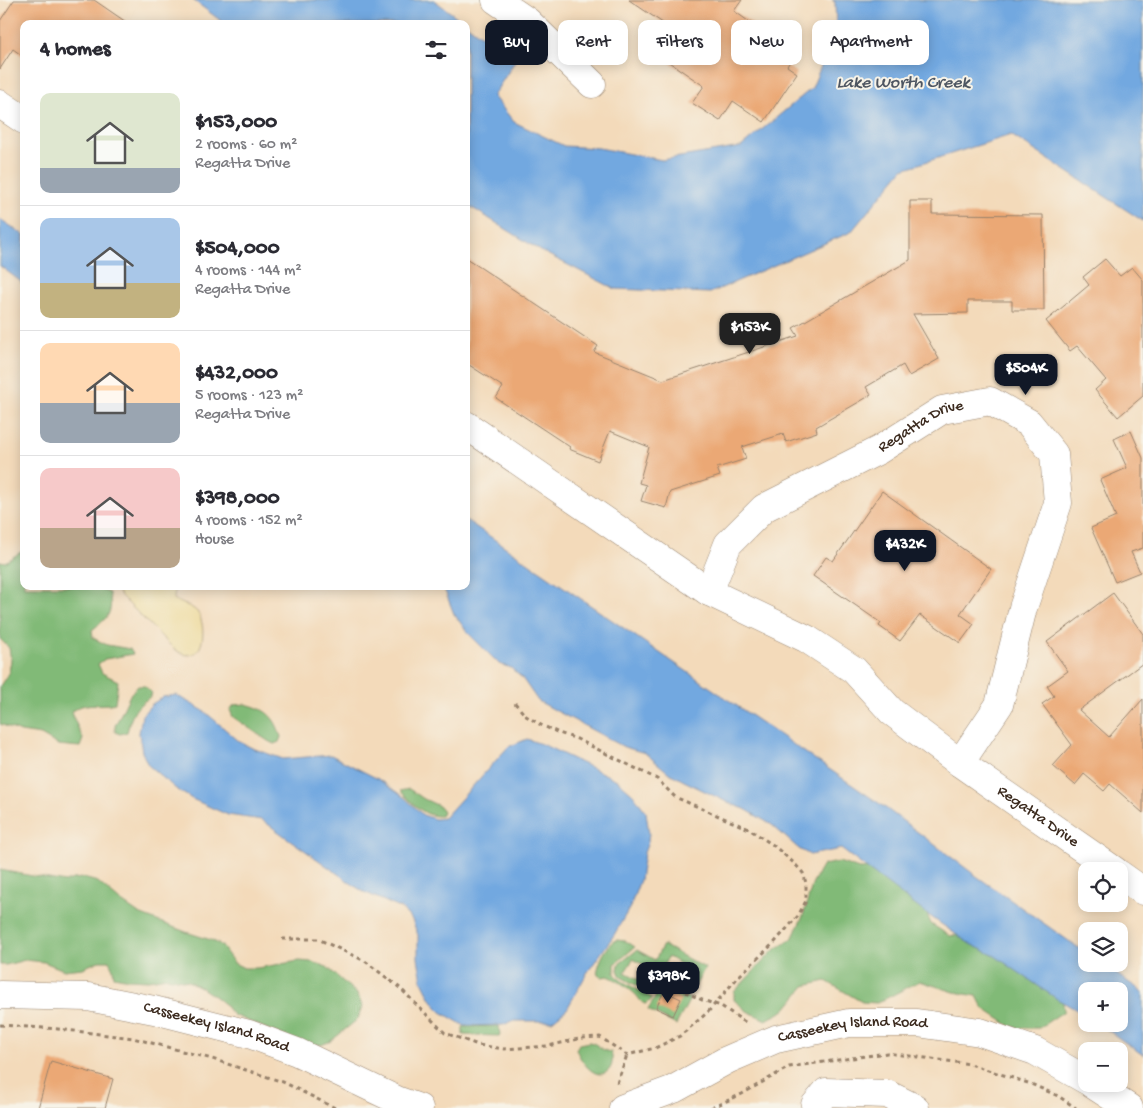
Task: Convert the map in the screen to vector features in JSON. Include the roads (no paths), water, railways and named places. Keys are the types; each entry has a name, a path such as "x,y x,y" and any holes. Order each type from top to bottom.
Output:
{"street":[{"path":"496,0 527,21 592,84"},
{"path":"0,104 20,117"},
{"name":"Regatta Drive","path":"709,592 728,544 764,508 879,450 942,410 990,400 1029,423 1054,454 1058,503 1023,608 999,705 960,763"},
{"name":"Regatta Drive","path":"470,428 709,592 807,639 854,670 892,712 960,763 1102,862"},
{"path":"1128,880 1143,891"},
{"name":"Casseekey Island Road","path":"0,995 88,997 154,1010 249,1034 297,1052 399,1101 419,1108"},
{"name":"Casseekey Island Road","path":"623,1108 674,1089 728,1060 771,1041 849,1023 917,1023 980,1032 1035,1051 1078,1075"},
{"path":"815,1105 826,1092 855,1092 886,1094 915,1108"},
{"path":"1104,1092 1129,1108"}],"water":[{"path":"193,0 434,0 461,20 220,20"},
{"name":"Lake Worth Creek","path":"832,0 1143,0 1143,221 1011,135 903,169 851,232 710,293 615,289 541,251 470,207 470,27 485,38 485,65 512,65 493,96 514,122 564,146 599,148 662,160 741,147 812,88 822,65 929,65 929,20 836,20 835,2"},
{"path":"0,219 20,232 20,281 0,266"},
{"path":"470,523 883,806 975,875 1078,947 1078,972 1114,972 1143,992 1143,1055 1128,1044 1128,1042 1125,1042 1110,1032 1128,1032 1128,982 1078,982 1078,1011 1057,999 995,956 970,944 924,912 841,849 810,855 799,849 772,825 745,809 669,773 645,753 624,747 538,701 522,678 511,668 499,664 468,633 454,614 445,590 470,590"},
{"path":"176,695 204,711 240,742 252,748 283,759 331,755 378,779 405,798 423,815 435,819 444,818 508,747 527,739 544,745 617,780 633,794 646,812 649,833 640,880 630,907 614,935 587,973 567,1009 552,1021 512,1021 503,1025 465,1026 441,1012 431,999 422,981 418,958 418,935 412,920 402,909 362,891 262,820 228,815 192,799 176,789 148,765 142,752 139,733 142,715 152,704 163,697"}]}
